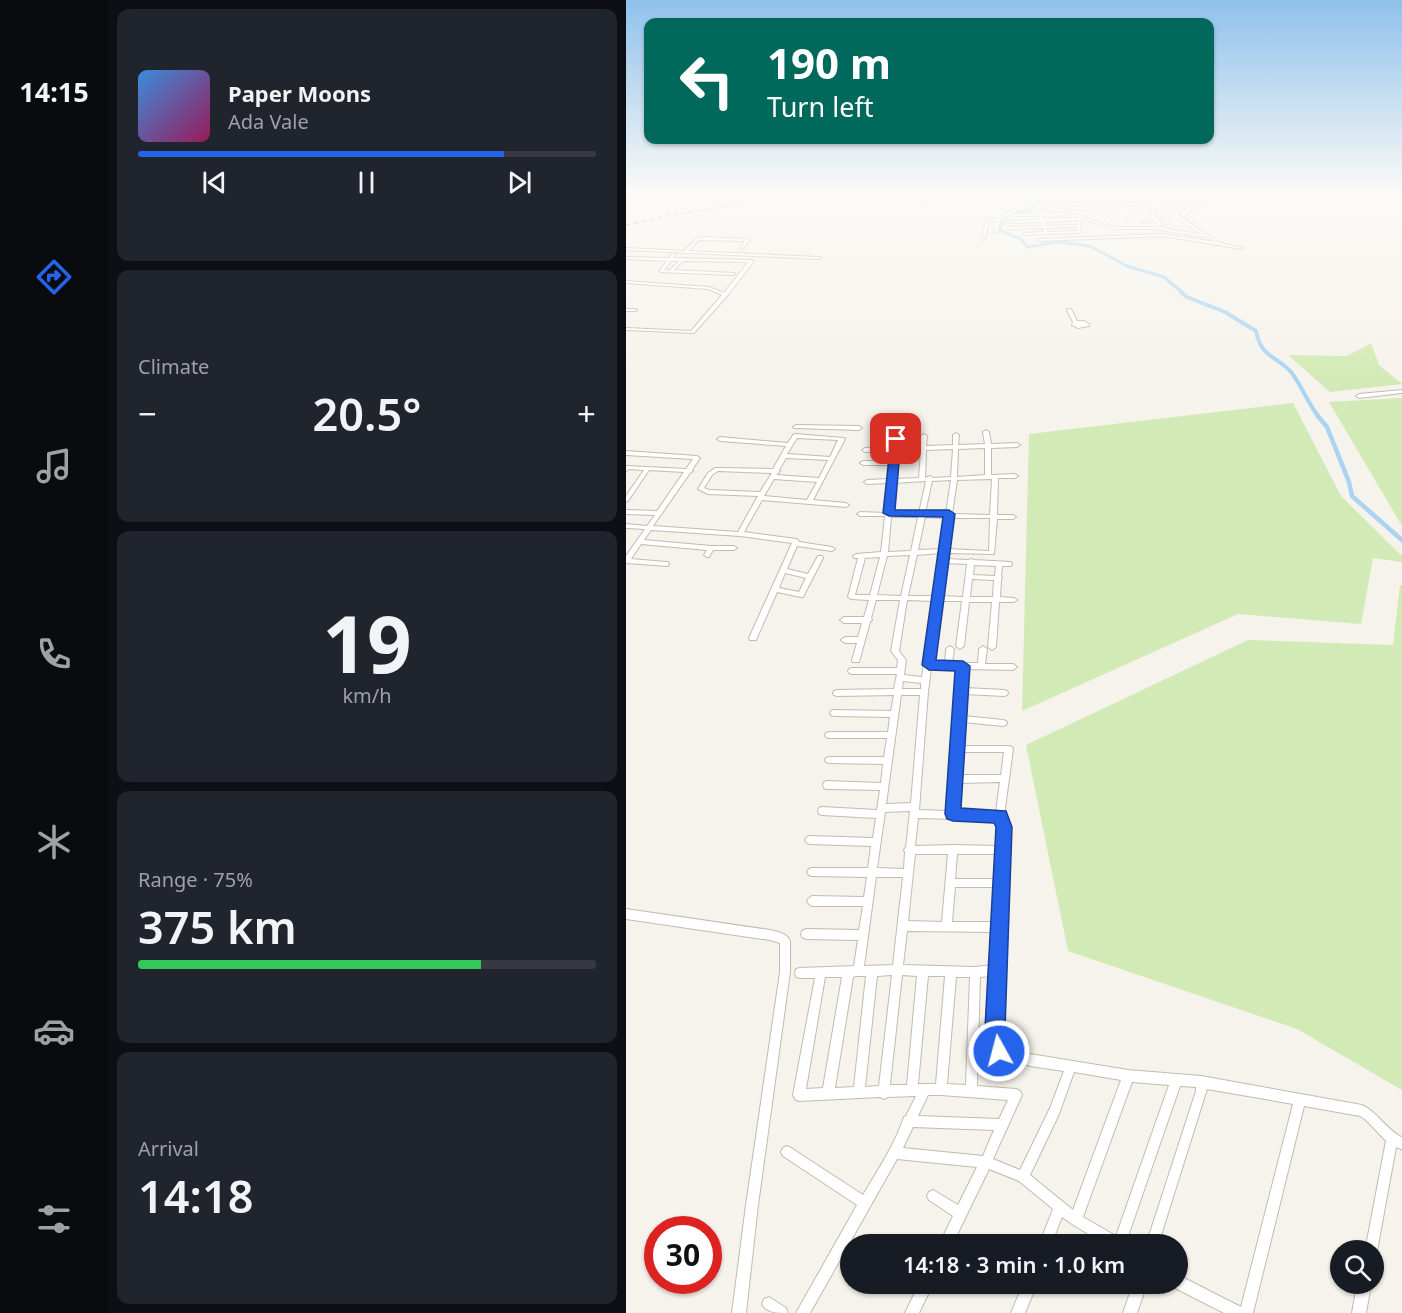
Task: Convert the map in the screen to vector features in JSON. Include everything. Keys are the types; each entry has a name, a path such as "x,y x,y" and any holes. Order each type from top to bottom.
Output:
{"street":[{"path":"673,255 659,269 733,274"},
{"path":"626,328 692,332 725,295 755,255"},
{"path":"790,255 818,258"},
{"path":"626,258 750,262"},
{"path":"671,271 682,260"},
{"path":"626,282 709,288 725,295"},
{"path":"626,310 635,310"},
{"path":"1069,310 1075,322"},
{"path":"1359,396 1403,391"},
{"path":"796,428 858,428"},
{"path":"986,432 991,477 992,553 943,556 859,556 851,597 1014,600"},
{"path":"884,1093 915,811 924,692 954,478 956,435"},
{"path":"740,534 795,436 842,439 810,501"},
{"path":"828,1093 868,902 902,660 895,653 904,598 923,514 926,478 924,436"},
{"path":"856,660 884,555 896,439"},
{"path":"720,440 790,445"},
{"path":"865,450 1017,446"},
{"path":"626,453 695,457 696,462 626,561"},
{"path":"784,456 832,459"},
{"path":"863,463 893,463"},
{"path":"627,468 690,471"},
{"path":"626,500 648,468"},
{"path":"821,480 717,469 710,474 701,489 708,492 846,504"},
{"path":"867,482 1015,476"},
{"path":"626,512 660,513"},
{"path":"860,514 1013,517"},
{"path":"626,526 792,539 796,541 796,544"},
{"path":"640,542 734,548"},
{"path":"796,544 832,549"},
{"path":"753,638 796,544"},
{"path":"707,555 711,548"},
{"path":"943,556 1009,564"},
{"path":"774,589 801,594 820,558"},
{"path":"626,561 666,564"},
{"path":"960,646 971,561"},
{"path":"992,647 999,564"},
{"path":"784,571 810,577"},
{"path":"968,577 999,578"},
{"path":"844,620 868,620"},
{"path":"845,640 862,640"},
{"path":"948,666 950,649"},
{"path":"981,666 983,649"},
{"path":"929,665 1013,667"},
{"path":"953,814 963,666"},
{"path":"852,671 900,675 926,680"},
{"path":"961,691 1004,693"},
{"path":"836,693 924,692"},
{"path":"834,713 894,714"},
{"path":"960,719 1004,723"},
{"path":"829,735 891,735"},
{"path":"957,749 1009,749 1000,816 1004,827 1004,850 1000,883 995,1028 999,1051 1030,1060 1128,1076 1201,1082 1362,1111 1397,1142 1374,1240"},
{"path":"829,760 887,761"},
{"path":"955,779 1006,778"},
{"path":"827,785 884,787"},
{"path":"822,811 915,811 1000,816"},
{"path":"810,840 876,842"},
{"path":"947,926 953,849"},
{"path":"909,850 1004,850"},
{"path":"812,872 907,873"},
{"path":"950,883 1000,883"},
{"path":"812,901 868,902"},
{"path":"626,914 770,935 785,941 785,972 739,1313"},
{"path":"902,926 1000,927"},
{"path":"806,934 862,935"},
{"path":"800,973 998,970"},
{"path":"803,1313 894,1153 908,1120 918,1091 923,971"},
{"path":"941,1089 951,971"},
{"path":"821,972 799,1095 941,1089 1016,1095 950,1234"},
{"path":"859,1092 872,972"},
{"path":"971,1090 975,972"},
{"path":"1023,1178 1055,1110 1071,1066"},
{"path":"1076,1220 1128,1076"},
{"path":"1123,1234 1176,1080"},
{"path":"1156,1234 1202,1091 1201,1082"},
{"path":"1246,1313 1300,1101"},
{"path":"908,1120 1003,1125"},
{"path":"787,1152 865,1203"},
{"path":"894,1153 986,1162 1023,1178 1076,1220 1100,1234"},
{"path":"933,1196 960,1214"},
{"path":"1050,1234 1061,1207"},
{"path":"1188,1287 1238,1313"},
{"path":"912,1313 921,1294"},
{"path":"1018,1313 1026,1294"},
{"path":"1130,1313 1137,1294"},
{"path":"1359,1313 1362,1294"},
{"path":"769,1304 781,1313"}],"green space":[{"path":"1371,343 1379,365 1402,384 1330,392 1288,355 1347,356"},
{"path":"1403,398 1402,526 1329,402"},
{"path":"1293,403 1341,496 1402,556 1402,562 1373,558 1361,624 1238,614 1022,711 1029,434"},
{"path":"1400,585 1402,585 1402,1090 1297,1029 1068,951 1026,745 1248,640 1393,645"}],"waterway":[{"path":"1107,255 1127,266 1164,277 1183,293"},
{"path":"1181,292 1187,297 1225,312 1256,331 1262,347 1291,372 1318,416"},
{"path":"1317,415 1327,427 1349,482 1352,496 1403,541"}],"route":[{"path":"896,439 889,513 949,514 929,665 963,666 953,814 1000,816 1004,827 995,1028 999,1051"}]}
